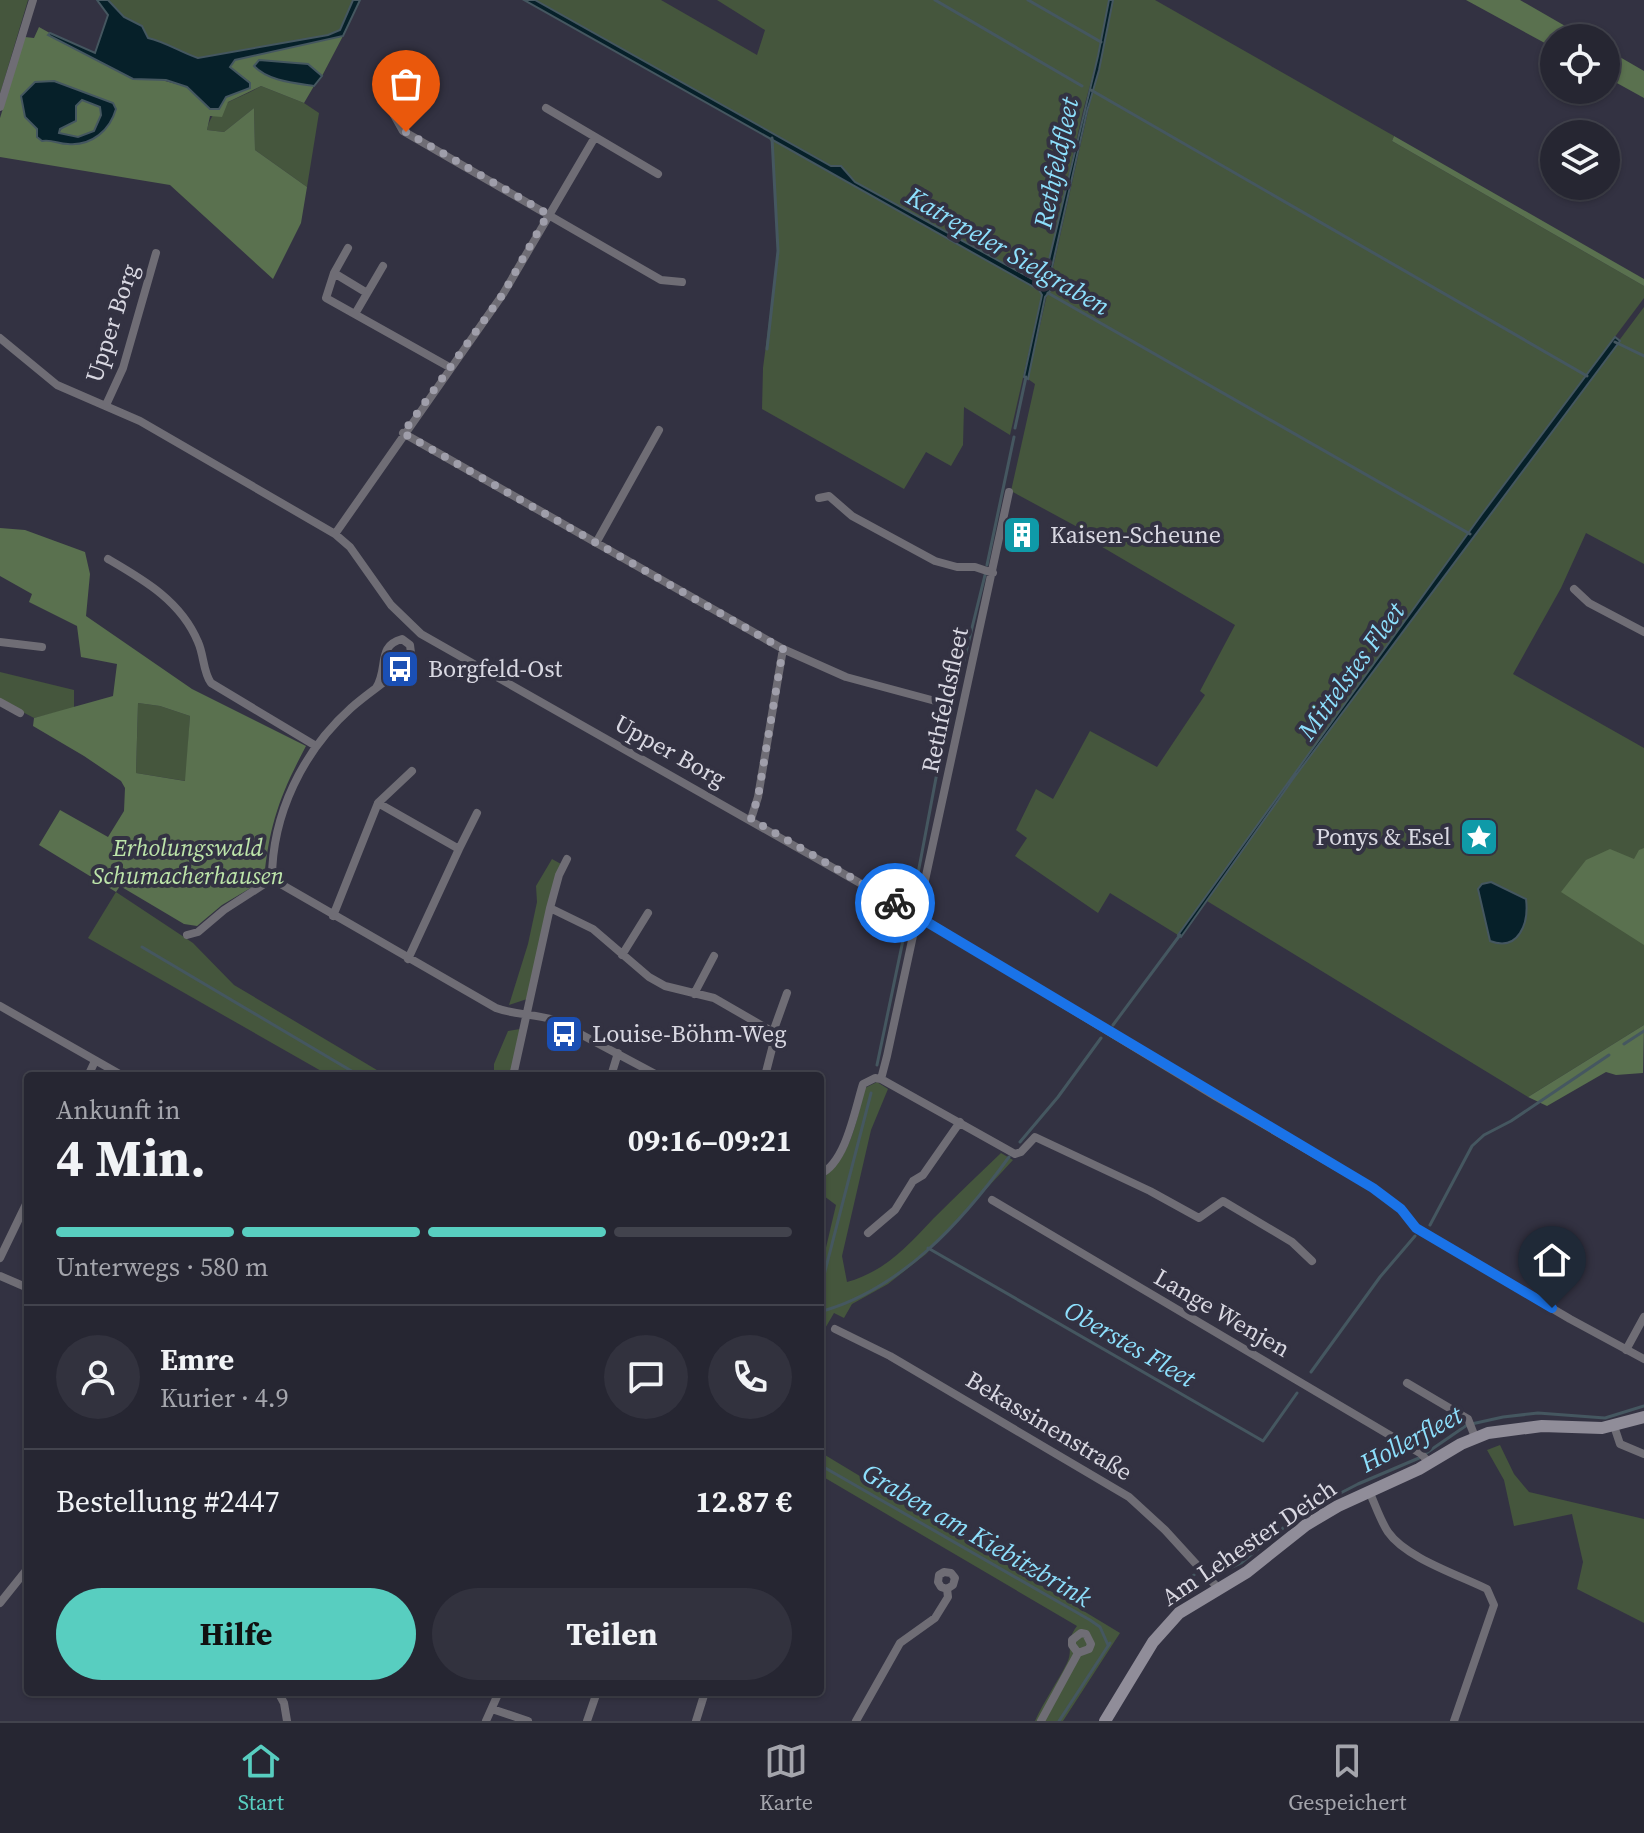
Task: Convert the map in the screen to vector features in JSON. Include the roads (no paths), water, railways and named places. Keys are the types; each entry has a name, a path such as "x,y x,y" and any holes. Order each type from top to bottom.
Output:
{"street":[{"path":"0,107 33,0"},
{"path":"546,108 658,174"},
{"path":"394,115 403,131 661,280 682,282"},
{"path":"335,534 503,294 595,137"},
{"path":"348,248 334,273 326,298 451,368"},
{"name":"Upper Borg","path":"106,405 123,368 156,253"},
{"path":"355,314 383,266"},
{"path":"334,273 367,293"},
{"name":"Upper Borg","path":"0,338 57,385 140,421 335,534 350,547 391,605 421,634 918,916 1373,1188 1401,1209 1416,1228 1644,1359"},
{"path":"596,543 659,430"},
{"path":"403,433 783,649 846,677 939,702"},
{"name":"Rethfeldsfleet","path":"881,1079 1009,492"},
{"path":"819,498 829,496 852,516 935,561 993,573"},
{"path":"108,559 151,584 177,609 200,645 211,683 316,746"},
{"path":"1574,589 1589,603 1644,632"},
{"path":"410,645 421,634"},
{"path":"272,879 274,851 287,798 316,746 333,725 409,661 410,645 402,639 388,645 385,650 385,669 376,688"},
{"path":"0,642 42,647"},
{"path":"751,819 758,797 783,649"},
{"path":"0,702 20,713"},
{"path":"333,916 378,803 412,771"},
{"path":"378,803 459,849"},
{"path":"408,959 477,813"},
{"path":"514,1072 550,908 567,859"},
{"path":"272,879 496,1008 512,1014 540,1016 564,1025 652,1072"},
{"path":"187,935 198,932 224,910 272,879"},
{"path":"550,908 593,929 649,977 665,986 714,998 773,1032"},
{"path":"622,955 648,913"},
{"path":"694,994 714,956"},
{"path":"766,1072 775,1037 773,1032 787,993"},
{"path":"0,1006 116,1072"},
{"path":"612,1072 618,1053"},
{"path":"90,1072 95,1061"},
{"path":"824,1171 835,1163 847,1138 863,1084 875,1078 881,1079 1015,1154 1035,1137 1199,1218 1223,1201 1292,1242 1312,1261"},
{"path":"868,1233 895,1210 913,1181 923,1175 960,1122"},
{"name":"Lange Wenjen","path":"992,1200 1425,1458"},
{"path":"0,1258 24,1208"},
{"path":"0,1276 24,1286"},
{"path":"1626,1350 1644,1317"},
{"name":"Bekassinenstraße","path":"835,1329 923,1374 1129,1497 1165,1530 1218,1588"},
{"path":"1407,1383 1464,1416 1472,1429"},
{"name":"Am Lehester Deich","path":"1106,1721 1134,1671 1163,1629 1190,1604 1247,1572 1306,1525 1472,1429 1614,1426 1644,1417"},
{"path":"1614,1426 1620,1444 1644,1454"},
{"path":"1369,1491 1388,1531 1398,1543 1487,1589 1492,1596 1494,1605 1454,1721"},
{"path":"0,1603 24,1573"},
{"path":"856,1721 900,1643 935,1618 948,1597 947,1589"},
{"path":"1041,1721 1078,1653"},
{"path":"280,1696 287,1721"},
{"path":"486,1721 497,1696"},
{"path":"587,1721 596,1696"},
{"path":"696,1721 704,1696"},
{"path":"492,1709 528,1721"}],"water":[{"path":"97,0 108,0 124,17 142,26 148,38 198,58 328,35 340,30 353,0 360,0 343,36 235,60 230,67 250,83 250,88 226,97 219,109 210,109 187,87 166,80 133,79 48,35 50,33 95,53 108,15"},
{"path":"524,0 535,0 831,166 841,166 855,182 1043,285 1109,0 1113,0 1028,379 1024,377 1042,295 1039,290"},
{"path":"259,60 308,64 322,76 314,86 282,80 266,75 254,66"},
{"path":"54,81 113,103 116,109 113,117 105,130 85,142 42,141 37,137 37,129 25,117 21,96 35,82","holes":["82,100 100,107 101,115 94,131 78,137 59,133 60,129 76,121 76,106"]},
{"path":"1615,337 1620,341 1293,779 1181,937 1178,935 1482,514"},
{"path":"1491,882 1526,899 1524,926 1515,939 1508,942 1490,941 1478,889 1482,884"}],"waterway":[{"path":"935,0 1082,86"},
{"path":"1028,0 1101,42"},
{"path":"1091,90 1587,376"},
{"path":"767,349 778,251 772,138"},
{"name":"Katrepeler Sielgraben","path":"1048,293 1470,534"},
{"path":"1615,342 1644,356"},
{"name":"Rethfeldfleet","path":"1015,428 1026,377"},
{"name":"Rethfeldfleet","path":"987,565 1014,437"},
{"name":"Rethfeldfleet","path":"913,900 939,762 985,575"},
{"name":"Rethfeldfleet","path":"877,1065 907,921"},
{"name":"Mittelstes Fleet","path":"1113,1025 1180,935"},
{"name":"Graben am Kiebitzbrink","path":"142,947 353,1072"},
{"name":"Oberstes Fleet","path":"1624,1044 1644,1031"},
{"name":"Mittelstes Fleet","path":"1020,1142 1101,1038"},
{"name":"Oberstes Fleet","path":"1430,1225 1472,1146 1484,1135 1511,1121 1609,1055"},
{"name":"Rethfeldfleet","path":"824,1275 871,1093"},
{"name":"Mittelstes Fleet","path":"824,1311 879,1286 928,1250 971,1205 1009,1157"},
{"name":"Oberstes Fleet","path":"1311,1372 1380,1277 1415,1236"},
{"name":"Oberstes Fleet","path":"928,1248 1263,1441 1297,1393"},
{"name":"Hollerfleet","path":"1218,1574 1241,1563 1300,1514 1358,1484 1419,1458 1467,1425 1538,1413 1605,1418 1644,1406"},
{"name":"Graben am Kiebitzbrink","path":"824,1467 1090,1620 1100,1627 1108,1645"},
{"name":"Hollerfleet","path":"1181,1587 1194,1575"},
{"name":"Hollerfleet","path":"1059,1721 1110,1643"}],"place":[{"name":"Kaisen-Scheune","path":"1022,535"},
{"name":"Borgfeld-Ost","path":"400,669"},
{"name":"Ponys & Esel","path":"1479,837"},
{"name":"Louise-Böhm-Weg","path":"564,1034"}],"park label":[{"name":"Erholungswald Schumacherhausen","path":"188,862"}]}
